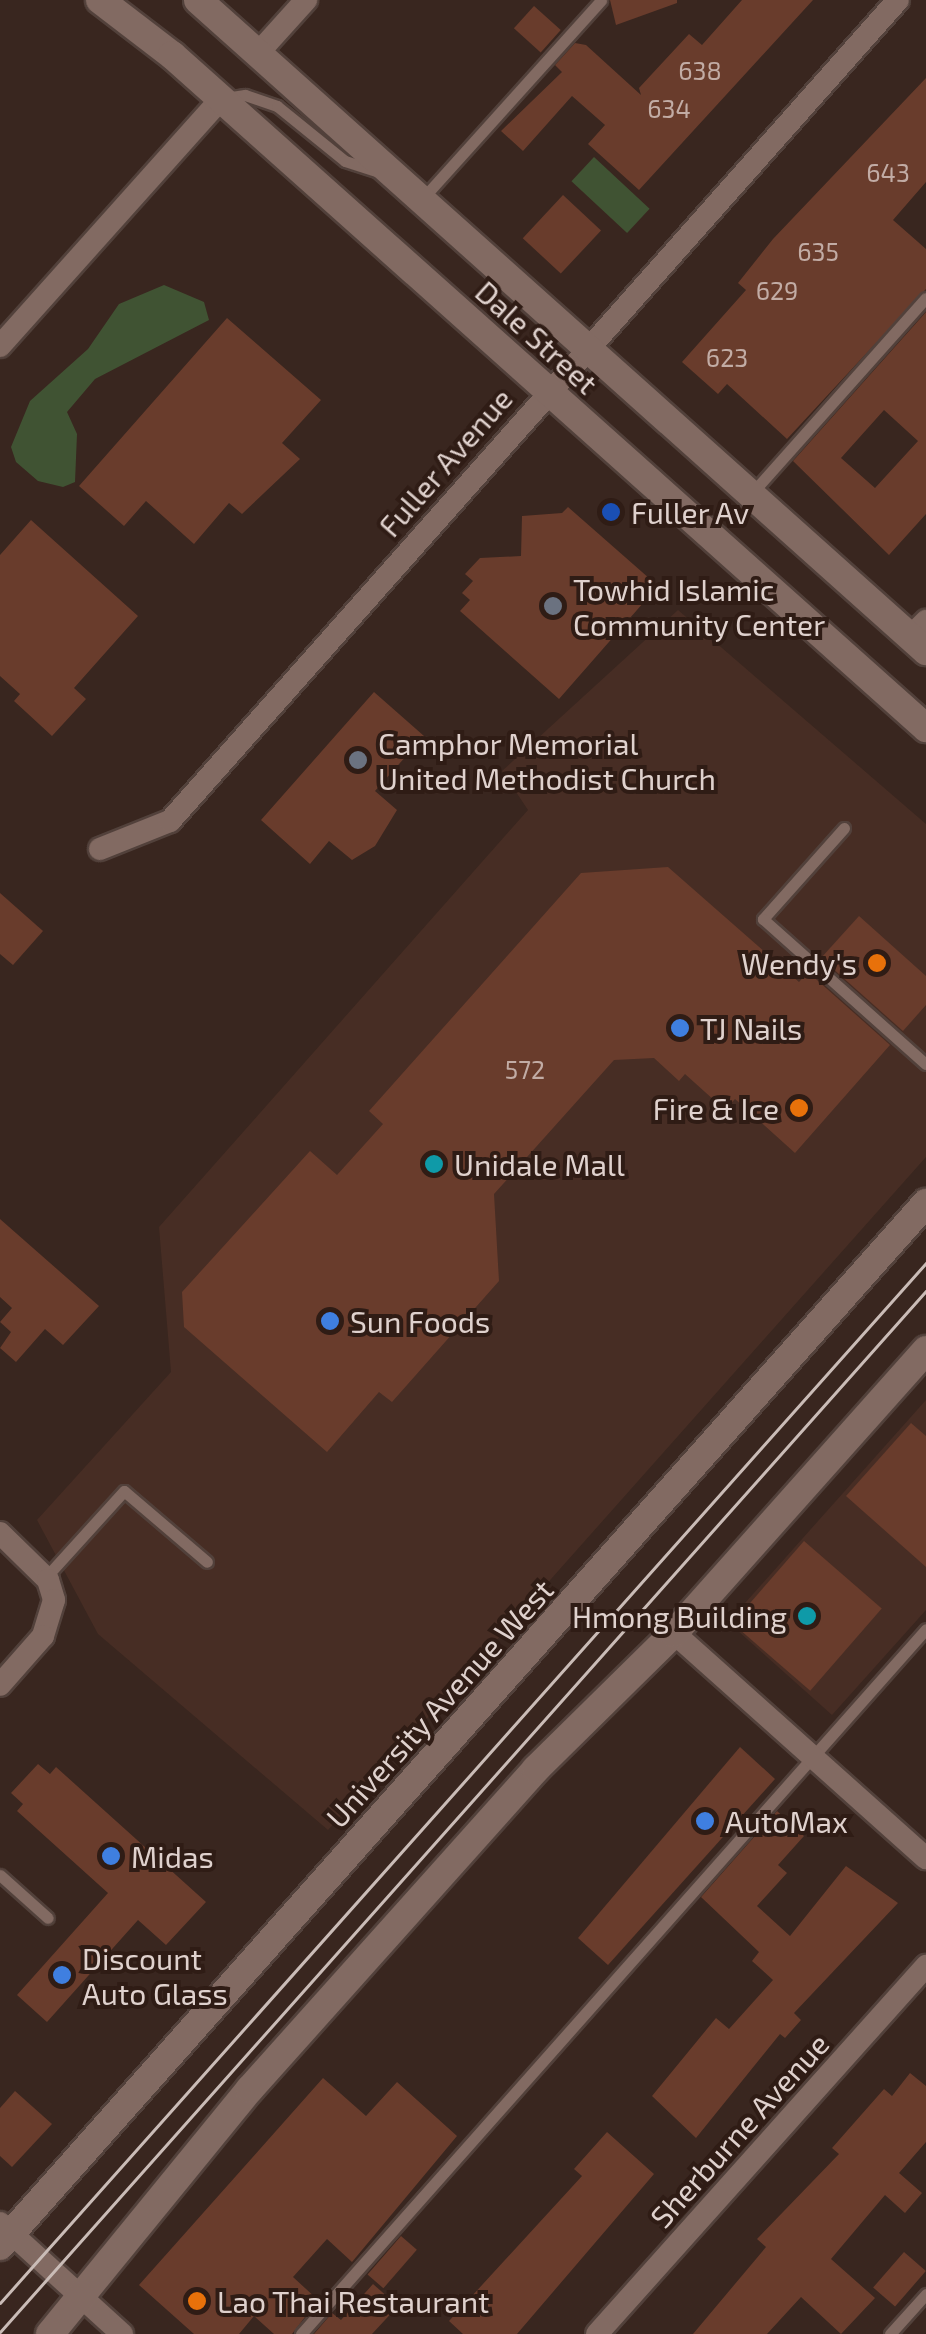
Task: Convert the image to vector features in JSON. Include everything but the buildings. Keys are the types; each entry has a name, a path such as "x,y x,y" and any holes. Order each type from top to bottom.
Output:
{"main road":[{"name":"Dale Street","path":"100,0 221,99 926,728"},
{"name":"Dale Street","path":"198,0 260,51 752,493 921,636"},
{"name":"University Avenue West","path":"4,2234 926,1203"},
{"path":"50,2334 250,2089 536,1768 674,1633 926,1350"}],"street":[{"path":"260,51 306,0"},
{"name":"Fuller Avenue","path":"100,849 170,820 898,0"},
{"path":"0,346 221,99"},
{"path":"0,1533 46,1577 54,1600 51,1620 0,1685"},
{"path":"674,1633 926,1858"},
{"name":"Sherburne Avenue","path":"597,2334 926,1966"},
{"path":"4,2234 122,2334"}],"lane":[{"path":"221,99 245,95 277,106 345,161 412,189 601,0"},
{"path":"752,493 926,298"},
{"path":"844,828 763,920 926,1064"},
{"path":"46,1577 124,1491 207,1562"},
{"path":"301,2334 926,1629"},
{"path":"0,1876 48,1918"},
{"path":"890,2334 926,2294"}],"shaded area":[{"path":"678,610 926,824 926,1157 328,1830 98,1634 37,1520 171,1372 159,1227 528,810 502,771"},
{"path":"926,1400 926,1610 832,1715 728,1622"}],"green space":[{"path":"594,157 650,209 627,233 571,181"},
{"path":"164,285 204,302 209,320 95,379 67,412 77,434 75,482 63,487 38,481 16,462 11,447 30,401 88,349 119,304"}],"tram line":[{"path":"0,2303 926,1263"},
{"path":"0,2332 926,1291"}],"place":[{"name":"Fuller Av","path":"611,512"},
{"name":"Towhid Islamic Community Center","path":"553,606"},
{"name":"Camphor Memorial United Methodist Church","path":"358,760"},
{"name":"Wendy's","path":"877,963"},
{"name":"TJ Nails","path":"680,1028"},
{"name":"Fire & Ice","path":"799,1108"},
{"name":"Unidale Mall","path":"434,1164"},
{"name":"Sun Foods","path":"330,1321"},
{"name":"Hmong Building","path":"807,1616"},
{"name":"AutoMax","path":"705,1821"},
{"name":"Midas","path":"111,1856"},
{"name":"Discount Auto Glass","path":"62,1975"},
{"name":"Lao Thai Restaurant","path":"197,2301"}]}
